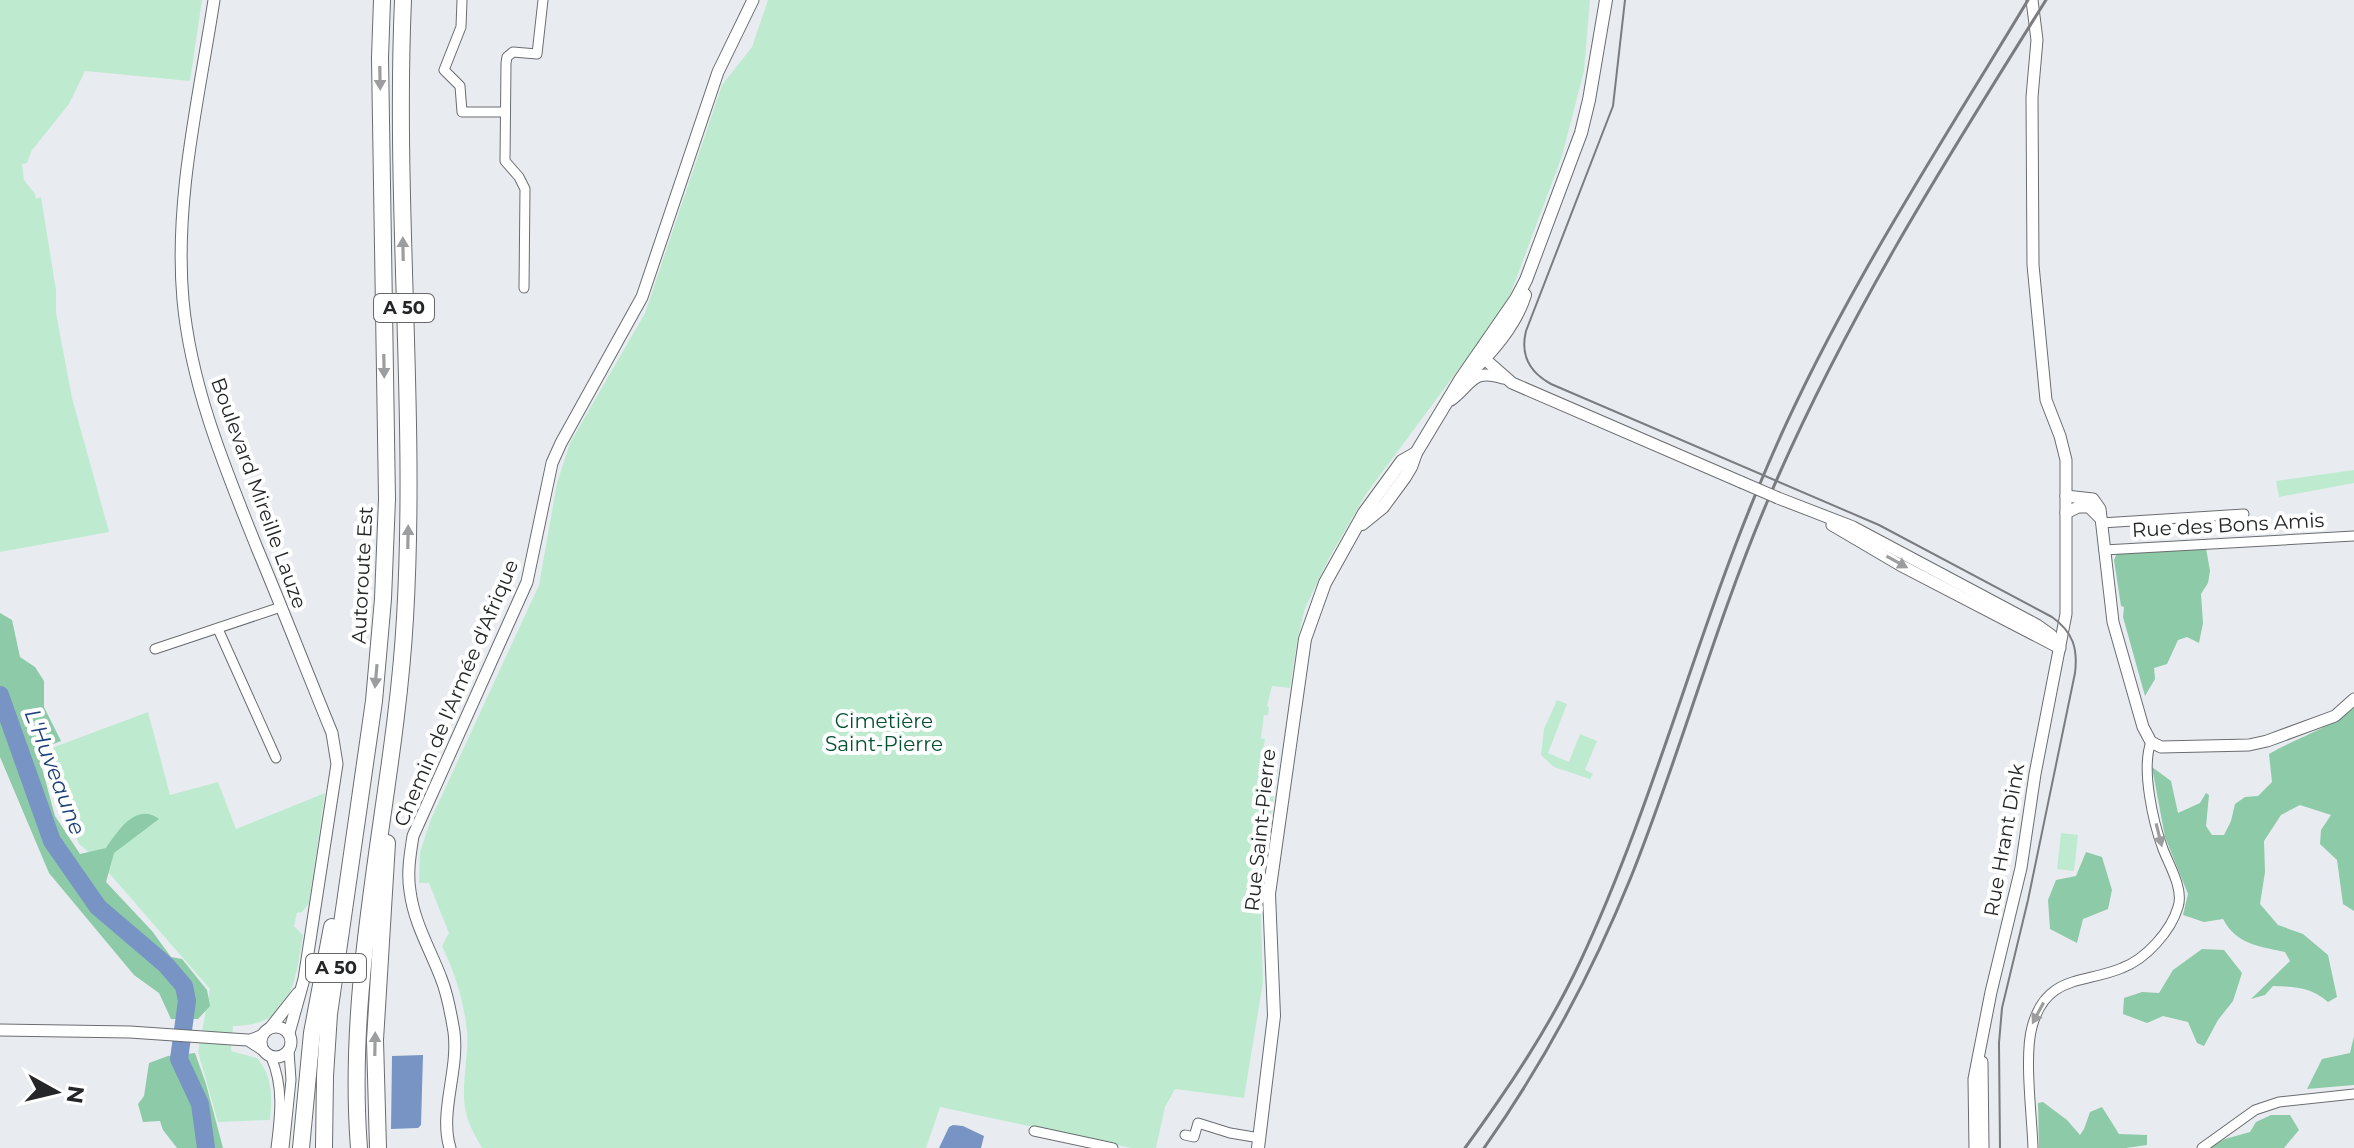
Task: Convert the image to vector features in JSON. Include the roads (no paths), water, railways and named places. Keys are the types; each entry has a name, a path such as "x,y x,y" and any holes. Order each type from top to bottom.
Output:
{"highway":[{"name":"Autoroute Est","path":"324,1148 329,1014 362,788 383,599 387,499 380,119 382,0"},
{"name":"A 50","path":"359,1148 358,1045 367,913 396,710 409,531 401,151 403,0"},
{"path":"378,1148 375,1040 396,710"},
{"path":"301,1148 317,1005 362,788"}],"main road":[{"name":"Rue Saint-Pierre","path":"1597,45 1598,0"},
{"name":"Rue Saint-Pierre","path":"1259,1143 1274,1016 1269,894 1305,639 1324,584 1364,513 1402,461 1416,453 1460,380 1482,357 1516,299 1581,133 1606,0"}],"street":[{"name":"Boulevard Mireille Lauze","path":"214,0 184,205 183,299 188,340 201,397 235,493 332,733 337,764 301,989 289,1033"},
{"path":"462,0 461,27 444,70 460,86 462,112 505,112"},
{"path":"524,288 526,195 519,177 505,161 507,57 513,52 537,54 543,0"},
{"name":"Chemin de l'Armée d'Afrique","path":"450,1148 446,1117 454,1071 454,1037 442,980 419,925 410,893 409,863 413,836 527,582 552,463 642,297 718,72 753,0"},
{"name":"Rue Hrant Dink","path":"1975,1148 1974,1079 1981,1037 2021,868 2068,591 2067,470 2064,447 2046,400 2033,265 2032,97 2037,32 2032,0"},
{"path":"1482,357 1504,378"},
{"path":"1448,402 1476,376 1490,374 1504,378 1806,509 1900,565 2060,648"},
{"path":"2066,496 2093,499 2100,509 2113,622 2143,727 2151,742 2173,749 2249,745 2335,716 2354,699"},
{"path":"2066,513 2078,507 2089,507 2101,521"},
{"path":"2101,521 2244,514"},
{"name":"Rue des Bons Amis","path":"2104,550 2354,536"},
{"path":"155,649 281,607"},
{"path":"218,629 276,758"},
{"path":"2033,1148 2029,1044 2032,1024 2041,1006 2054,991 2070,981 2112,972 2134,963 2161,936 2178,909 2179,893 2159,836 2152,800 2146,759 2151,742"},
{"name":"Boulevard Mireille Lauze","path":"267,1031 301,989"},
{"path":"0,1030 160,1033 248,1040 281,1027 289,1033 291,1045 284,1148"},
{"path":"267,1031 267,1053 278,1077 281,1107 276,1148"},
{"name":"Rue Hrant Dink","path":"1981,1037 1983,1148"},
{"path":"248,1040 278,1058 289,1051"},
{"path":"2202,1148 2255,1110 2279,1102 2354,1094"},
{"path":"1185,1135 1194,1137 1200,1119 1231,1128 1259,1143"},
{"path":"1034,1131 1113,1148"}],"water":[{"path":"423,1055 421,1125 418,1128 391,1129 392,1056"},
{"path":"953,1125 963,1126 984,1136 981,1148 939,1148"}],"waterway":[{"name":"L'Huveaune","path":"0,695 52,841 98,907 166,965 184,986 187,1001 179,1059 200,1104 206,1148"}],"tram line":[{"path":"1625,0 1613,106 1526,331 1525,355 1532,368 1551,384 1879,525 2052,617 2072,641 2076,656 2075,673 2028,900 2002,1008 1999,1043 2000,1148"}],"railway":[{"path":"1465,1148 1527,1058 1580,962 1631,840 1742,528 1824,346 1889,229 2028,0"},
{"path":"1484,1148 1547,1050 1616,913 1649,831 1747,553 1794,441 1826,375 1895,248 2046,0"}],"park label":[{"name":"Cimetière Saint-Pierre","path":"884,732"}]}
